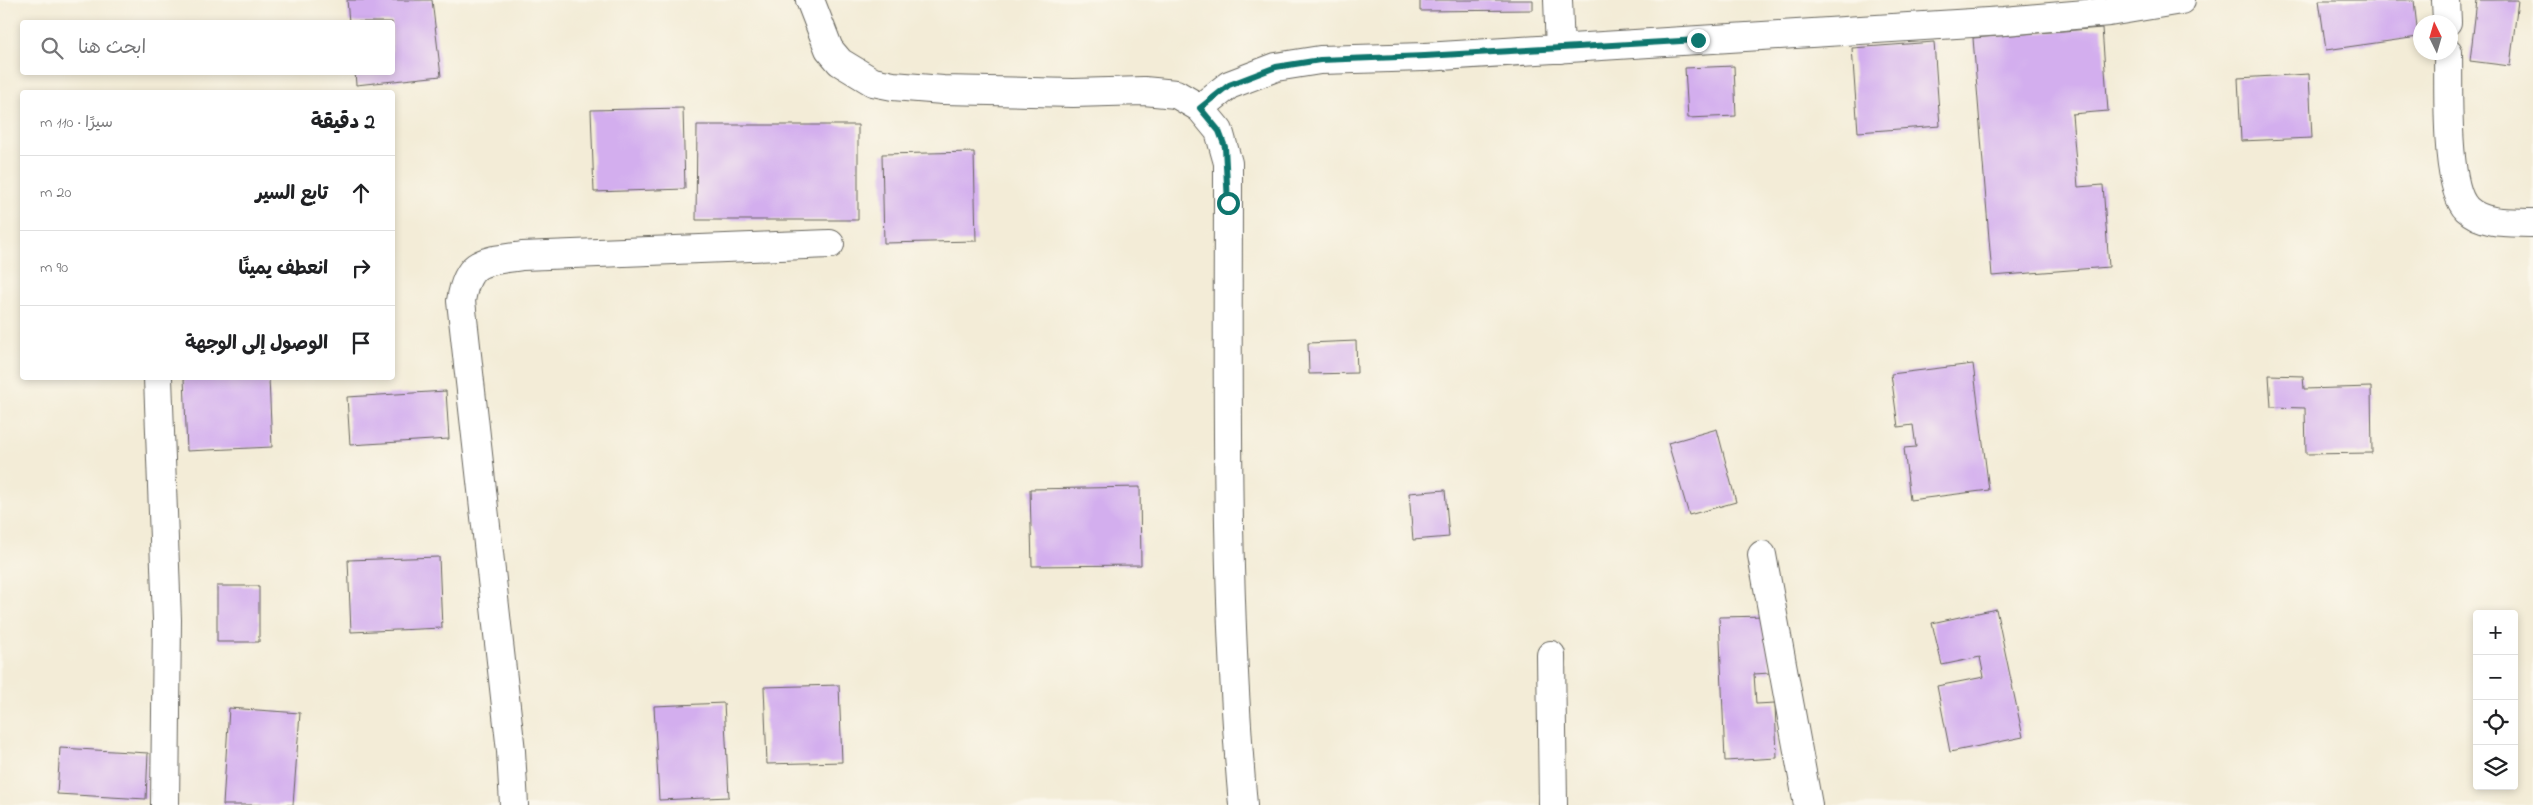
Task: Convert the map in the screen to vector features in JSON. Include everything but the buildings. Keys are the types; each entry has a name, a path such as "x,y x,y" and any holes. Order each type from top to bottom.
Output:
{"street":[{"path":"810,0 829,49 840,62 873,82 893,86 944,90 1073,93 1159,91 1176,94 1200,108 1219,131 1228,163 1229,591 1235,714 1243,805"},
{"path":"1558,0 1560,49"},
{"path":"1200,108 1229,85 1276,67 1320,60 1560,49 2004,21 2109,12 2181,0"},
{"path":"2446,0 2447,15"},
{"path":"2448,60 2451,165 2459,193 2467,209 2486,220 2533,223"},
{"path":"514,805 511,752 461,301 464,284 471,269 487,261 522,256 830,244"},
{"path":"158,380 167,620 165,805"},
{"path":"1762,555 1808,805"},
{"path":"1551,655 1553,805"}],"route":[{"path":"1228,203 1228,163 1225,147 1219,131 1200,108 1229,85 1276,67 1320,60 1425,56 1698,40"}]}
